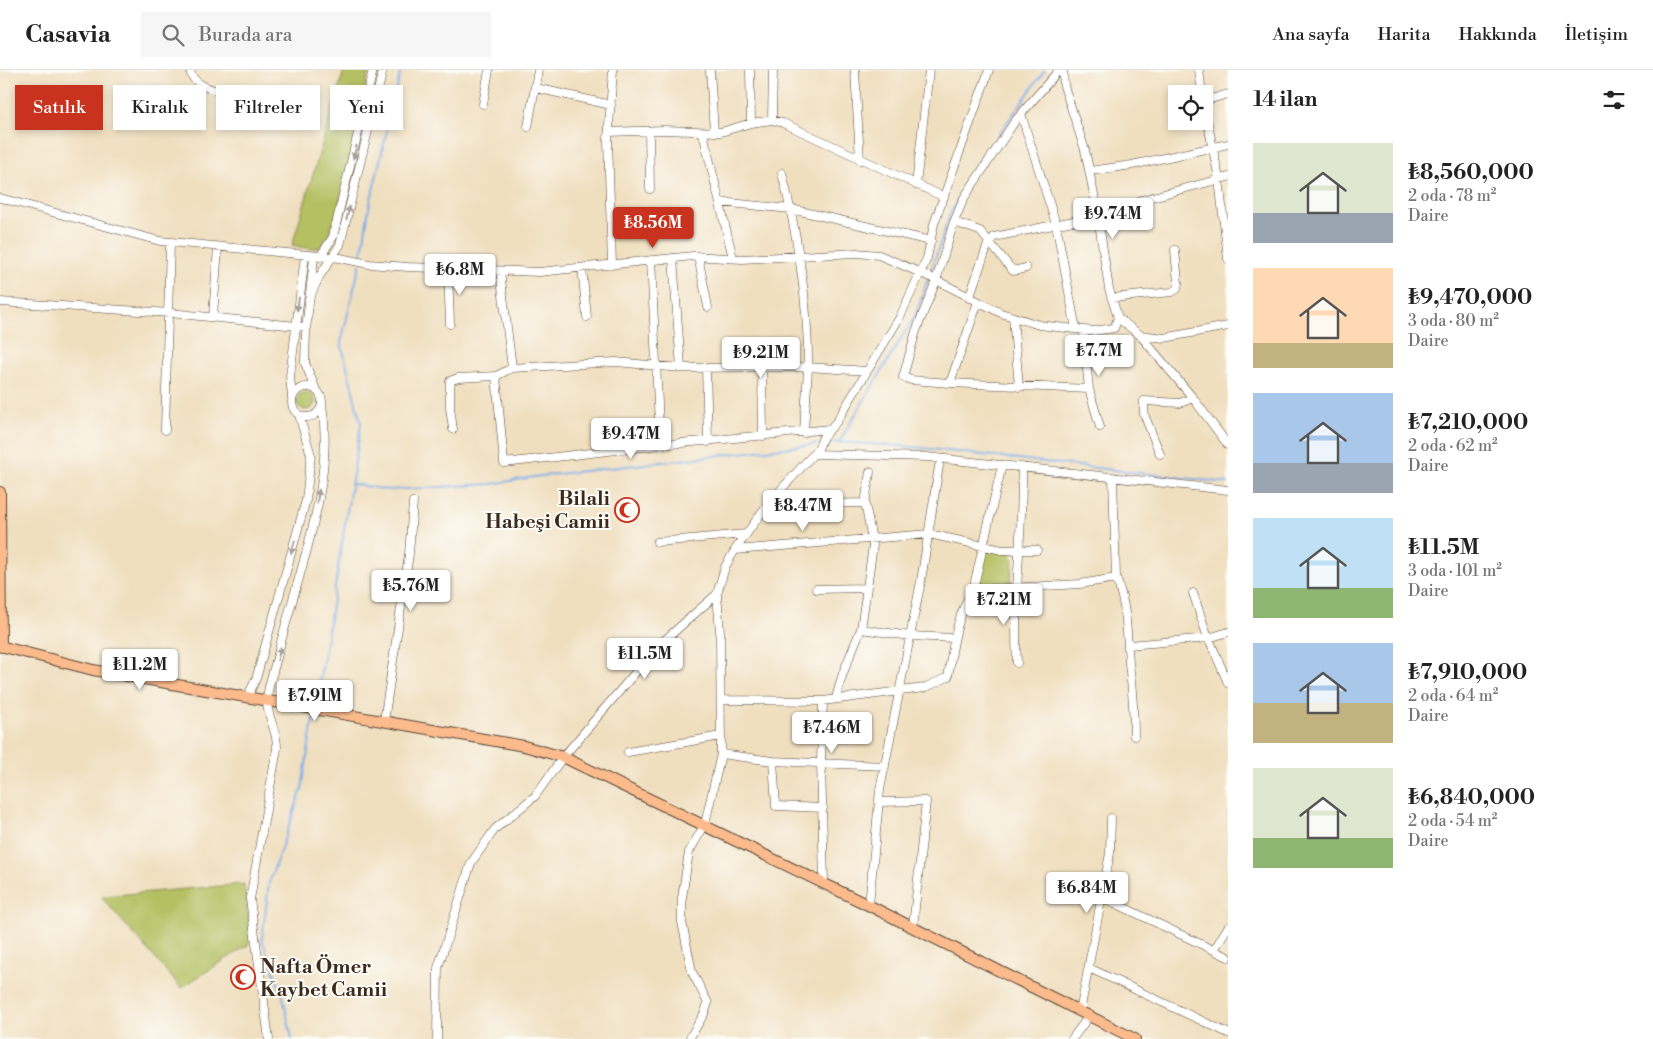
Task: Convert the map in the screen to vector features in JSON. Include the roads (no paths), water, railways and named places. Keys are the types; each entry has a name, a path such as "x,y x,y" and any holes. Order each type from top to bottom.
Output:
{"main road":[{"path":"0,492 1,647 93,670 524,746 563,757 705,824 1135,1039"}],"street":[{"path":"190,70 195,82 216,89"},
{"path":"269,1039 250,899 278,738 267,701 314,516 324,457 326,426 321,396 316,390 305,363 309,299 317,257 334,237 373,70"},
{"path":"309,299 319,277 340,245 383,70"},
{"path":"484,104 489,70"},
{"path":"528,127 538,70"},
{"path":"612,265 609,132 613,70"},
{"path":"710,70 714,132"},
{"path":"750,70 751,123"},
{"path":"772,120 773,70"},
{"path":"855,70 860,160"},
{"path":"916,185 928,70"},
{"path":"989,70 944,197 931,241 929,277 903,376 911,380 950,383 1089,389"},
{"path":"689,1039 704,1014 708,1003 692,972 682,922 682,898 689,852 705,824 721,754 720,632 717,594 725,567 767,505 816,451 823,437 868,371 900,317 929,277 964,198 1021,114 1059,70"},
{"path":"1063,70 1064,86 1090,171 1112,298 1118,318 1140,335 1225,436 1228,444"},
{"path":"1199,70 1201,85"},
{"path":"536,88 611,105"},
{"path":"1213,100 1228,94"},
{"path":"1021,114 1056,224 1079,329 1089,389 1100,428"},
{"path":"609,132 721,132 751,123 772,120 783,123 944,197"},
{"path":"1209,130 1220,179 1228,259"},
{"path":"649,131 650,189"},
{"path":"703,132 733,258"},
{"path":"1090,171 1228,144"},
{"path":"782,173 791,209 807,340 808,367 804,433"},
{"path":"1141,200 1228,177"},
{"path":"0,198 170,242 351,259 369,264 539,272 698,256 733,258 856,253 879,255 929,277 978,302 1013,317 1039,325 1079,329 1114,328 1118,318"},
{"path":"720,202 791,209 931,241"},
{"path":"969,298 990,242 994,237 1098,216"},
{"path":"954,222 980,231 1013,271 1026,268"},
{"path":"166,430 170,313 170,242"},
{"path":"213,316 218,247"},
{"path":"1112,298 1172,292 1177,289 1175,250"},
{"path":"247,698 256,679 306,500 311,455 299,415 292,406 290,376 305,256"},
{"path":"698,256 708,308"},
{"path":"673,258 681,368"},
{"path":"651,260 660,445"},
{"path":"582,268 587,317"},
{"path":"448,269 450,324"},
{"path":"500,271 512,368"},
{"path":"0,302 213,316 306,327"},
{"path":"950,383 978,302"},
{"path":"1013,317 1019,386"},
{"path":"1140,335 1164,338 1228,326"},
{"path":"453,429 450,408 450,382 458,378 496,376 512,368 616,362 681,368 808,367 868,371"},
{"path":"706,368 708,442"},
{"path":"762,368 763,436"},
{"path":"496,376 504,463 660,445 804,433 830,429"},
{"path":"292,398 300,388 308,387 316,390"},
{"path":"1160,454 1144,414 1144,401 1180,403 1193,398"},
{"path":"299,415 306,417 315,415 322,405"},
{"path":"816,451 928,457 1228,490"},
{"path":"721,700 823,701 924,688 948,677 954,638 964,605 972,590 1002,465"},
{"path":"869,905 879,802 929,534 939,466"},
{"path":"1017,664 1016,588 1023,505 1022,467"},
{"path":"836,698 843,673 862,629 873,540 865,503 870,472"},
{"path":"1113,477 1116,578 1122,592 1129,645 1134,706 1134,736"},
{"path":"384,721 409,554 413,502"},
{"path":"767,505 865,503"},
{"path":"657,542 746,534"},
{"path":"736,550 929,534 982,547 1018,551 1037,550"},
{"path":"972,590 1080,584 1116,578"},
{"path":"816,589 866,588"},
{"path":"1194,593 1209,638 1228,683"},
{"path":"437,1039 438,968 471,863 495,829 535,796 563,757 660,645 717,594"},
{"path":"862,629 910,636 954,638"},
{"path":"1129,645 1209,638 1228,632"},
{"path":"823,701 821,762 824,883"},
{"path":"628,752 721,736"},
{"path":"721,754 772,761 885,766"},
{"path":"772,761 776,806 823,808"},
{"path":"879,802 926,801 913,927"},
{"path":"1072,1039 1084,1014 1089,968 1110,853 1110,818"},
{"path":"1102,897 1228,957"},
{"path":"1214,950 1228,927"},
{"path":"1089,968 1228,1033"}],"waterway":[{"path":"361,259 369,208 401,70"},
{"path":"930,274 950,214 973,170 1045,70"},
{"path":"316,706 361,424 341,342 360,264"},
{"path":"839,442 916,314 928,278"},
{"path":"822,444 839,442 913,447 1228,483"},
{"path":"353,484 388,490 491,484 541,476 817,444"},
{"path":"292,1039 283,997 262,939 269,883 302,789 314,713"}],"place":[{"name":"Bilali Habeşi Camii","path":"627,510"},
{"name":"Nafta Ömer Kaybet Camii","path":"243,977"}]}
